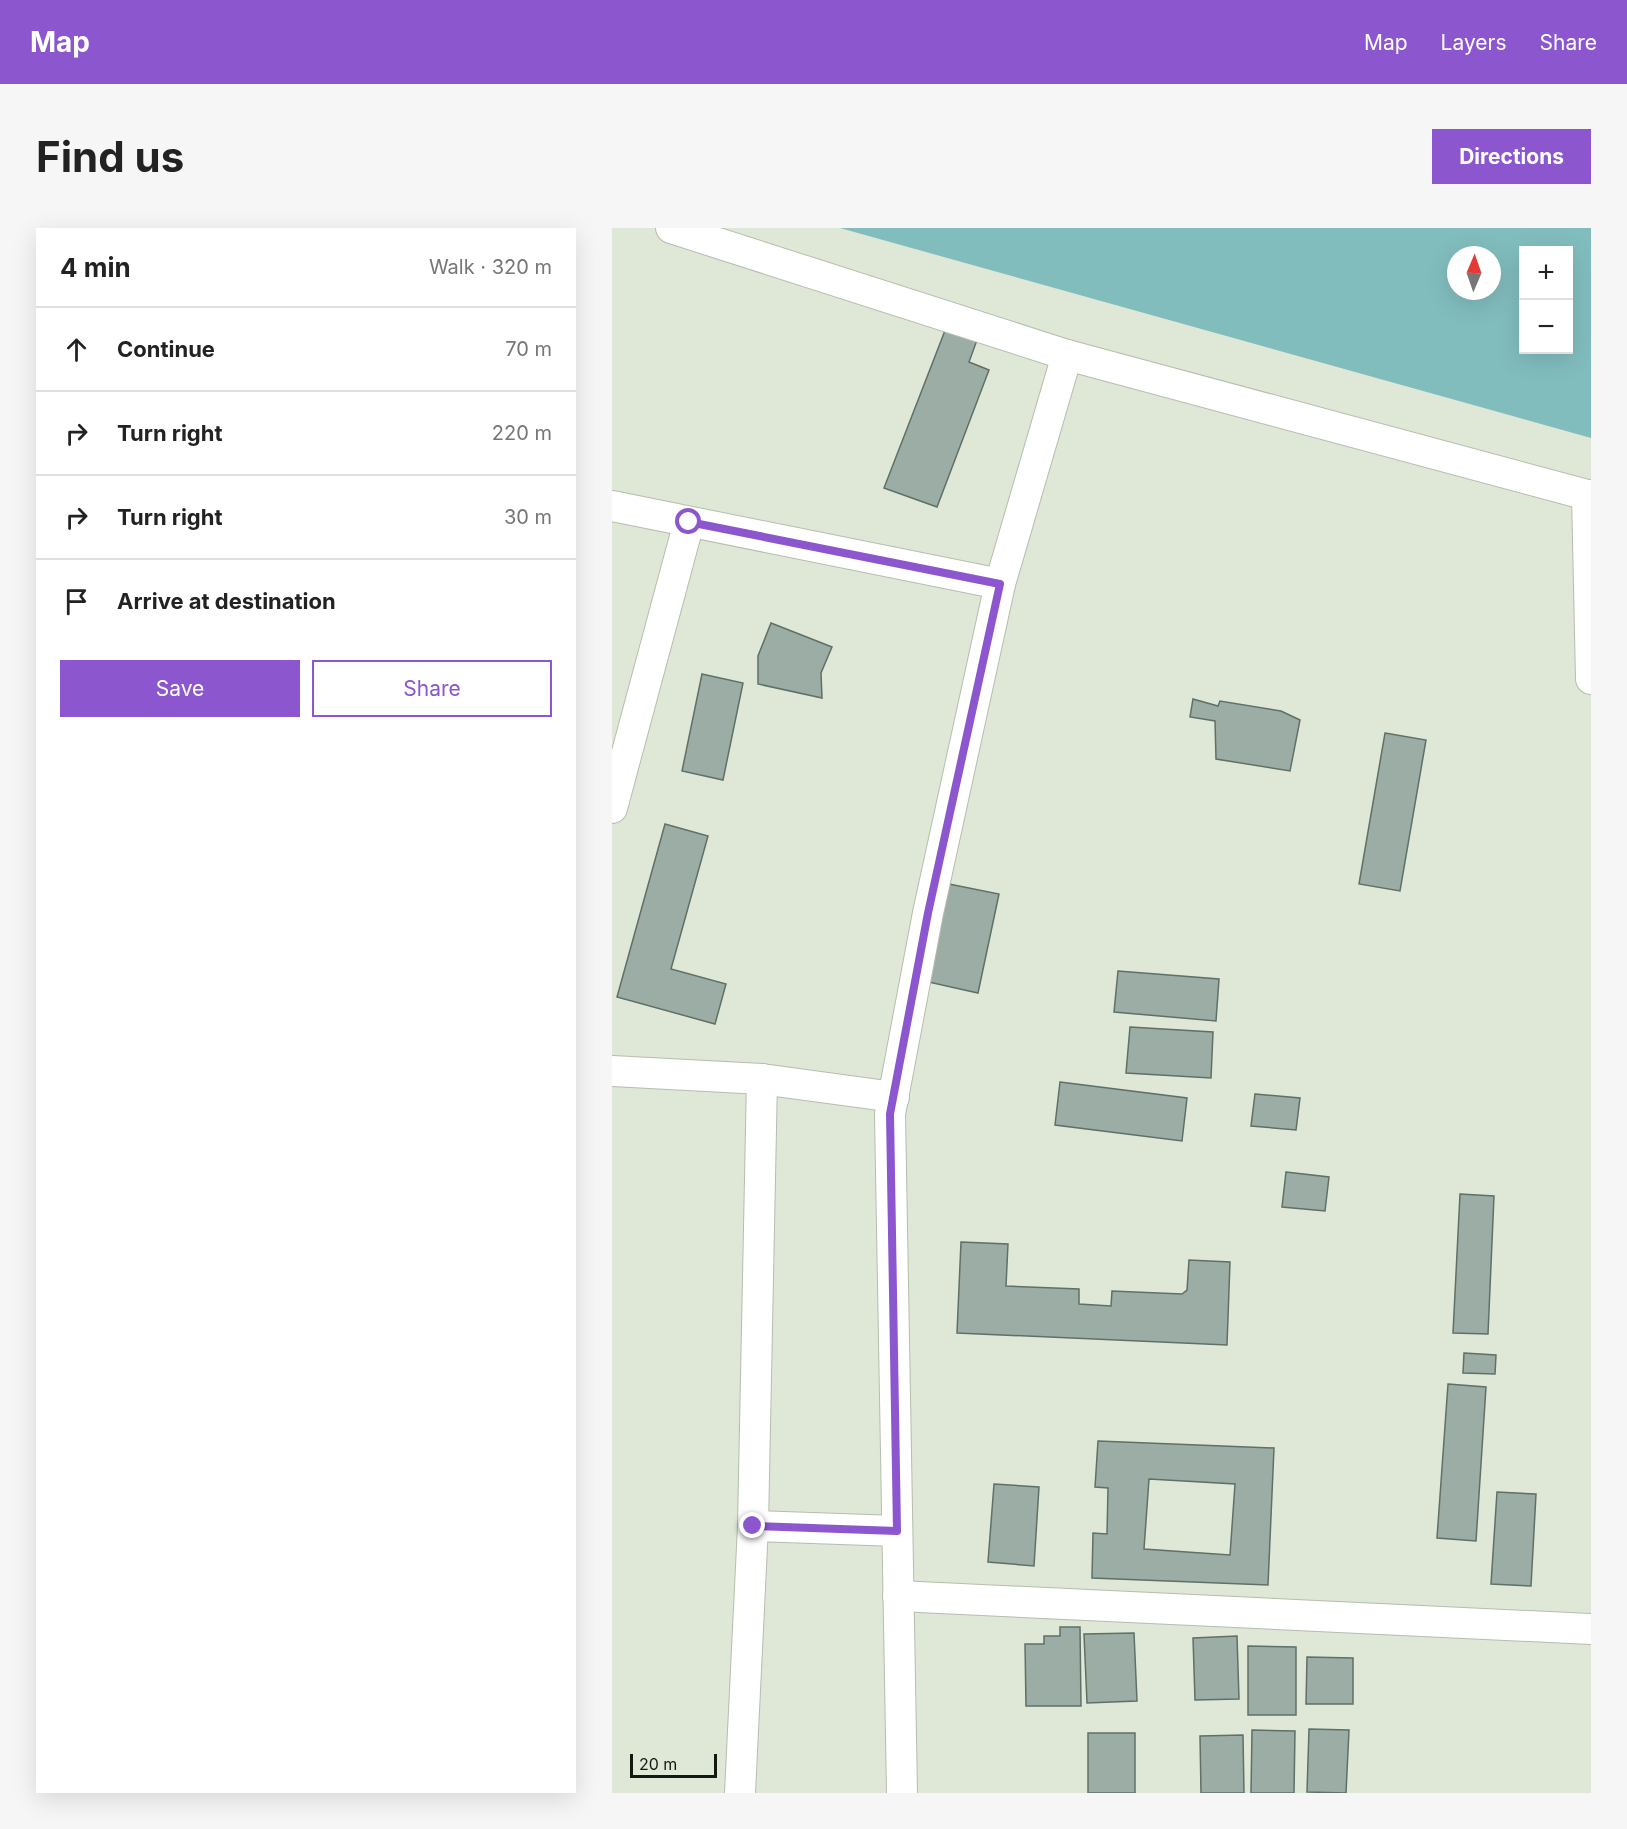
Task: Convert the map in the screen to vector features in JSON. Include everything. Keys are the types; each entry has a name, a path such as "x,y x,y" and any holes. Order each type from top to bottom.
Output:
{"street":[{"path":"671,228 1067,355 1589,495 1591,680"},
{"path":"902,1793 890,1114 928,913 1000,584 1067,355"},
{"path":"612,506 1000,584"},
{"path":"612,808 689,522"},
{"path":"612,1071 762,1079 894,1096"},
{"path":"740,1793 753,1526 762,1079"},
{"path":"753,1526 897,1531"},
{"path":"898,1596 1591,1629"}],"water":[{"path":"840,228 1591,228 1591,438"}],"building":[{"path":"946,328 977,340 969,362 989,370 937,507 884,488"},
{"path":"771,623 832,647 821,673 822,698 758,684 758,656"},
{"path":"702,674 743,683 723,780 682,771"},
{"path":"1193,699 1218,706 1220,701 1281,711 1300,720 1290,771 1216,759 1215,721 1190,717"},
{"path":"1385,733 1426,740 1400,891 1359,884"},
{"path":"665,824 708,836 671,969 726,984 715,1024 617,997"},
{"path":"944,883 999,894 978,993 924,981"},
{"path":"1118,971 1219,979 1216,1021 1114,1012"},
{"path":"1130,1027 1213,1032 1211,1078 1126,1073"},
{"path":"1060,1082 1187,1098 1182,1141 1055,1125"},
{"path":"1255,1094 1300,1098 1296,1130 1251,1126"},
{"path":"1286,1172 1329,1177 1325,1211 1282,1207"},
{"path":"1460,1194 1494,1196 1488,1334 1453,1333"},
{"path":"961,1242 1008,1244 1006,1286 1079,1289 1079,1304 1111,1306 1112,1291 1182,1294 1187,1290 1189,1260 1230,1262 1227,1345 957,1333"},
{"path":"1464,1353 1496,1355 1495,1374 1463,1373"},
{"path":"1448,1384 1486,1387 1476,1541 1437,1538"},
{"path":"1098,1441 1274,1448 1268,1585 1092,1578 1093,1533 1107,1534 1108,1488 1095,1487","holes":["1149,1479 1235,1484 1230,1555 1144,1549"]},
{"path":"994,1484 1039,1487 1034,1566 988,1562"},
{"path":"1497,1492 1536,1494 1531,1586 1491,1584"},
{"path":"1060,1627 1080,1627 1081,1706 1026,1706 1025,1644 1044,1644 1044,1636 1060,1636"},
{"path":"1134,1633 1137,1701 1087,1703 1084,1634"},
{"path":"1237,1636 1239,1699 1195,1700 1193,1638"},
{"path":"1248,1646 1296,1647 1296,1715 1248,1715"},
{"path":"1307,1657 1353,1658 1353,1704 1306,1704"},
{"path":"1309,1729 1349,1730 1346,1793 1307,1792"},
{"path":"1252,1730 1295,1731 1294,1793 1251,1793"},
{"path":"1088,1733 1135,1733 1135,1793 1088,1793"},
{"path":"1243,1735 1244,1793 1201,1793 1200,1736"}],"route":[{"path":"689,522 1000,584 928,913 890,1114 897,1531 753,1526"}]}
